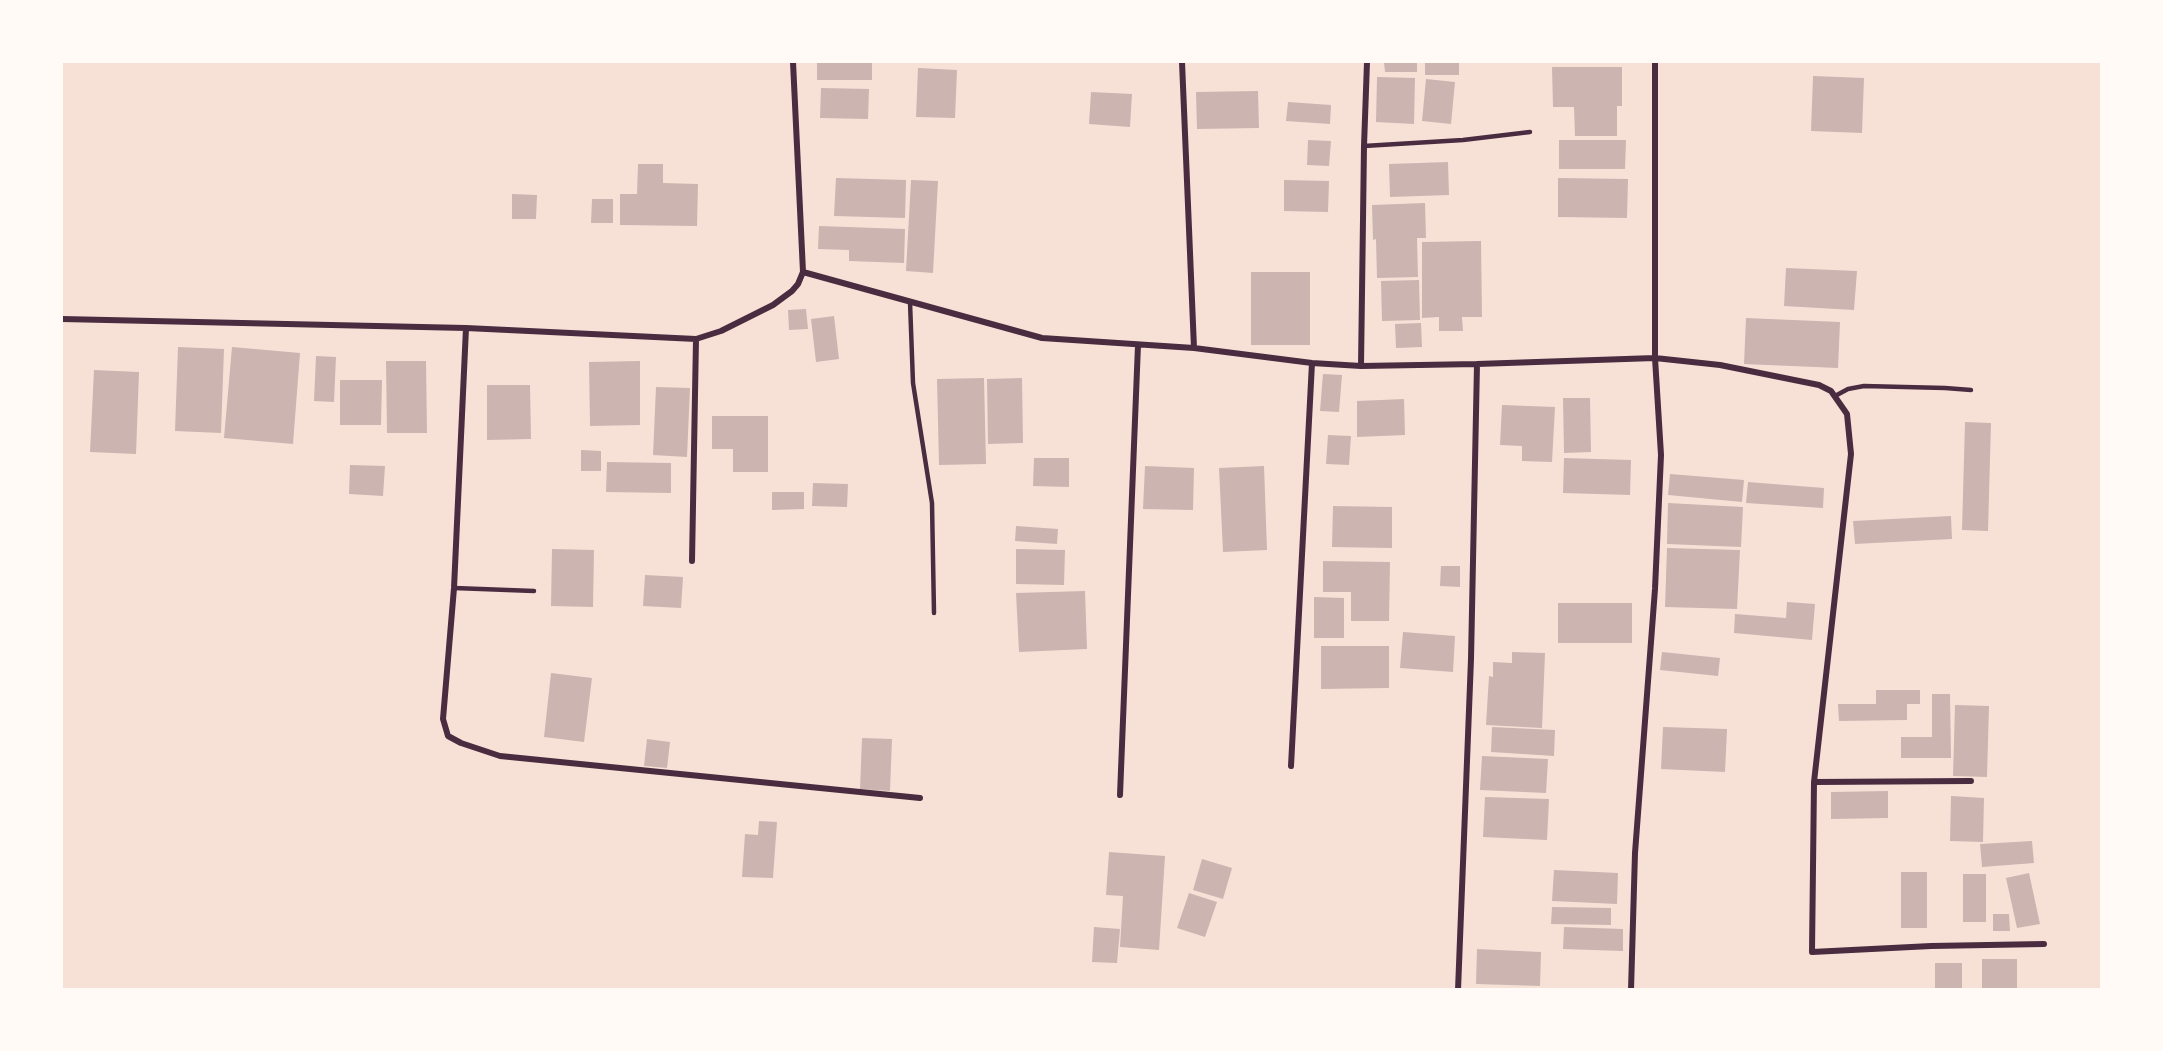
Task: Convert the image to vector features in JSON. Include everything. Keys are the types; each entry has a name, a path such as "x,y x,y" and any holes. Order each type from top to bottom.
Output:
{"street":[{"path":"62,319 466,328 696,339 721,331 773,305 792,291 803,272 793,62"},
{"path":"1182,62 1194,348"},
{"path":"1361,366 1367,62"},
{"path":"1631,990 1635,853 1655,589 1661,455 1655,358 1655,62"},
{"path":"803,272 1042,338 1194,348 1312,363 1361,366 1655,358 1720,365 1819,385 1831,391 1847,414 1851,454 1814,782 1812,952 2044,944"},
{"path":"466,328 454,588 443,719 448,736 461,744 500,756 920,798"},
{"path":"692,561 696,339"},
{"path":"1120,795 1137,345"},
{"path":"1291,766 1312,363"},
{"path":"1458,990 1471,659 1477,364"},
{"path":"1814,782 1971,782"}],"lane":[{"path":"1364,146 1463,140 1530,132"},
{"path":"909,302 913,383 932,503 934,613"},
{"path":"1835,396 1848,389 1864,386 1971,390"},
{"path":"454,588 534,591"}],"building":[{"path":"817,62 872,62 872,80 817,80"},
{"path":"1384,62 1417,62 1417,72 1385,72"},
{"path":"1425,62 1459,62 1459,75 1425,75"},
{"path":"1552,67 1622,67 1622,106 1617,106 1617,136 1575,136 1574,107 1553,107"},
{"path":"918,68 957,70 955,118 916,117"},
{"path":"1813,76 1864,78 1862,133 1811,131"},
{"path":"1377,77 1415,78 1414,124 1376,122"},
{"path":"1426,79 1455,82 1451,124 1422,121"},
{"path":"821,88 869,89 868,119 820,118"},
{"path":"1258,91 1259,128 1197,129 1196,92"},
{"path":"1091,92 1132,94 1130,127 1089,124"},
{"path":"1288,102 1331,105 1330,124 1286,121"},
{"path":"1308,140 1331,141 1329,166 1307,165"},
{"path":"1559,140 1626,140 1625,169 1559,169"},
{"path":"1448,162 1449,195 1390,197 1389,164"},
{"path":"638,164 663,164 663,183 698,184 697,226 620,225 620,194 637,194"},
{"path":"836,178 906,180 905,218 834,216"},
{"path":"1558,178 1628,179 1627,218 1558,217"},
{"path":"911,180 938,181 933,273 906,271"},
{"path":"1284,180 1329,181 1328,212 1284,211"},
{"path":"512,194 537,195 536,219 512,219"},
{"path":"592,199 613,199 613,223 591,223"},
{"path":"1425,203 1426,238 1417,238 1418,277 1377,278 1372,205"},
{"path":"819,226 905,229 904,263 849,261 849,250 818,249"},
{"path":"1481,241 1482,317 1462,317 1463,331 1439,331 1439,317 1422,318 1422,242"},
{"path":"1786,268 1857,271 1854,310 1784,306"},
{"path":"1251,272 1310,272 1310,345 1251,345"},
{"path":"1419,280 1420,320 1382,321 1381,281"},
{"path":"806,309 808,329 789,330 788,310"},
{"path":"834,316 839,359 816,362 811,319"},
{"path":"1746,318 1840,322 1838,368 1744,364"},
{"path":"1421,323 1422,347 1396,348 1395,324"},
{"path":"178,347 224,349 221,433 175,431"},
{"path":"232,347 300,353 293,444 224,438"},
{"path":"316,356 336,357 334,402 314,401"},
{"path":"386,361 426,361 427,433 387,433"},
{"path":"640,361 640,425 590,426 589,362"},
{"path":"94,370 139,372 136,454 90,452"},
{"path":"1323,374 1342,375 1339,412 1320,411"},
{"path":"984,378 986,464 939,465 937,379"},
{"path":"1022,378 1023,443 988,444 987,379"},
{"path":"340,380 382,380 381,425 340,425"},
{"path":"487,385 530,385 531,439 487,440"},
{"path":"656,387 690,388 687,457 653,455"},
{"path":"1563,398 1590,398 1591,452 1564,453"},
{"path":"1404,399 1405,435 1357,437 1357,401"},
{"path":"1502,405 1555,407 1552,462 1522,461 1522,446 1500,445"},
{"path":"712,416 768,416 768,472 733,472 733,449 712,449"},
{"path":"1965,422 1991,423 1988,531 1962,530"},
{"path":"1328,435 1351,436 1349,465 1326,464"},
{"path":"581,450 601,451 601,471 581,471"},
{"path":"1034,458 1069,458 1069,487 1033,486"},
{"path":"1564,458 1631,460 1630,495 1563,493"},
{"path":"607,462 671,463 671,493 606,492"},
{"path":"350,465 385,466 383,496 349,494"},
{"path":"1145,466 1194,468 1193,510 1143,509"},
{"path":"1264,466 1267,550 1223,552 1219,468"},
{"path":"1670,474 1744,480 1742,502 1668,495"},
{"path":"1748,482 1824,488 1823,508 1746,503"},
{"path":"813,483 848,484 847,507 812,506"},
{"path":"772,492 804,492 804,509 772,510"},
{"path":"1668,503 1743,507 1741,547 1667,544"},
{"path":"1333,506 1392,507 1392,548 1332,547"},
{"path":"1951,516 1952,539 1855,544 1853,521"},
{"path":"1016,526 1058,529 1057,544 1015,541"},
{"path":"1667,548 1740,550 1737,609 1665,607"},
{"path":"552,549 594,550 593,607 551,606"},
{"path":"1016,549 1065,550 1064,585 1016,584"},
{"path":"1323,561 1390,562 1389,621 1351,621 1351,592 1323,592"},
{"path":"1441,566 1460,566 1460,587 1440,586"},
{"path":"645,575 683,577 681,608 643,606"},
{"path":"1085,591 1087,649 1019,652 1016,593"},
{"path":"1314,597 1344,598 1344,638 1314,638"},
{"path":"1787,602 1815,604 1812,640 1734,633 1735,614 1786,618"},
{"path":"1558,603 1632,603 1632,643 1558,643"},
{"path":"1403,632 1455,636 1453,672 1400,668"},
{"path":"1321,646 1389,646 1389,688 1321,689"},
{"path":"1512,652 1545,653 1542,728 1486,725 1489,676 1493,677 1493,662 1512,663"},
{"path":"1662,652 1720,658 1718,676 1660,670"},
{"path":"551,673 592,678 584,742 544,737"},
{"path":"1876,690 1920,690 1920,704 1907,704 1907,720 1839,721 1838,704 1876,704"},
{"path":"1932,694 1950,694 1951,758 1901,758 1901,737 1932,737"},
{"path":"1955,705 1989,706 1987,777 1953,776"},
{"path":"1492,727 1555,730 1554,756 1491,752"},
{"path":"1663,727 1727,729 1725,772 1661,769"},
{"path":"862,738 892,739 890,791 860,789"},
{"path":"647,739 670,742 667,768 644,766"},
{"path":"1482,756 1548,759 1546,793 1480,790"},
{"path":"1888,791 1888,818 1831,819 1831,792"},
{"path":"1951,796 1984,798 1983,842 1950,841"},
{"path":"1485,797 1549,799 1547,840 1483,837"},
{"path":"759,821 777,822 773,878 742,877 745,834 758,835"},
{"path":"2032,841 2034,863 1982,867 1980,844"},
{"path":"1109,852 1165,856 1159,950 1120,947 1123,896 1106,895"},
{"path":"1202,859 1232,868 1223,899 1193,890"},
{"path":"1554,870 1618,873 1617,904 1552,901"},
{"path":"1901,872 1927,872 1927,928 1901,928"},
{"path":"2029,873 2040,924 2017,928 2006,878"},
{"path":"1963,874 1986,874 1986,922 1963,922"},
{"path":"1189,893 1217,902 1205,937 1177,928"},
{"path":"1552,907 1611,908 1611,925 1551,924"},
{"path":"1993,914 2009,914 2010,931 1993,931"},
{"path":"1094,927 1120,929 1117,963 1092,962"},
{"path":"1564,927 1623,929 1623,951 1563,949"},
{"path":"1477,949 1541,952 1540,986 1476,984"},
{"path":"1982,959 2017,959 2017,990 1982,990"},
{"path":"1935,963 1962,963 1962,990 1935,990"}]}
